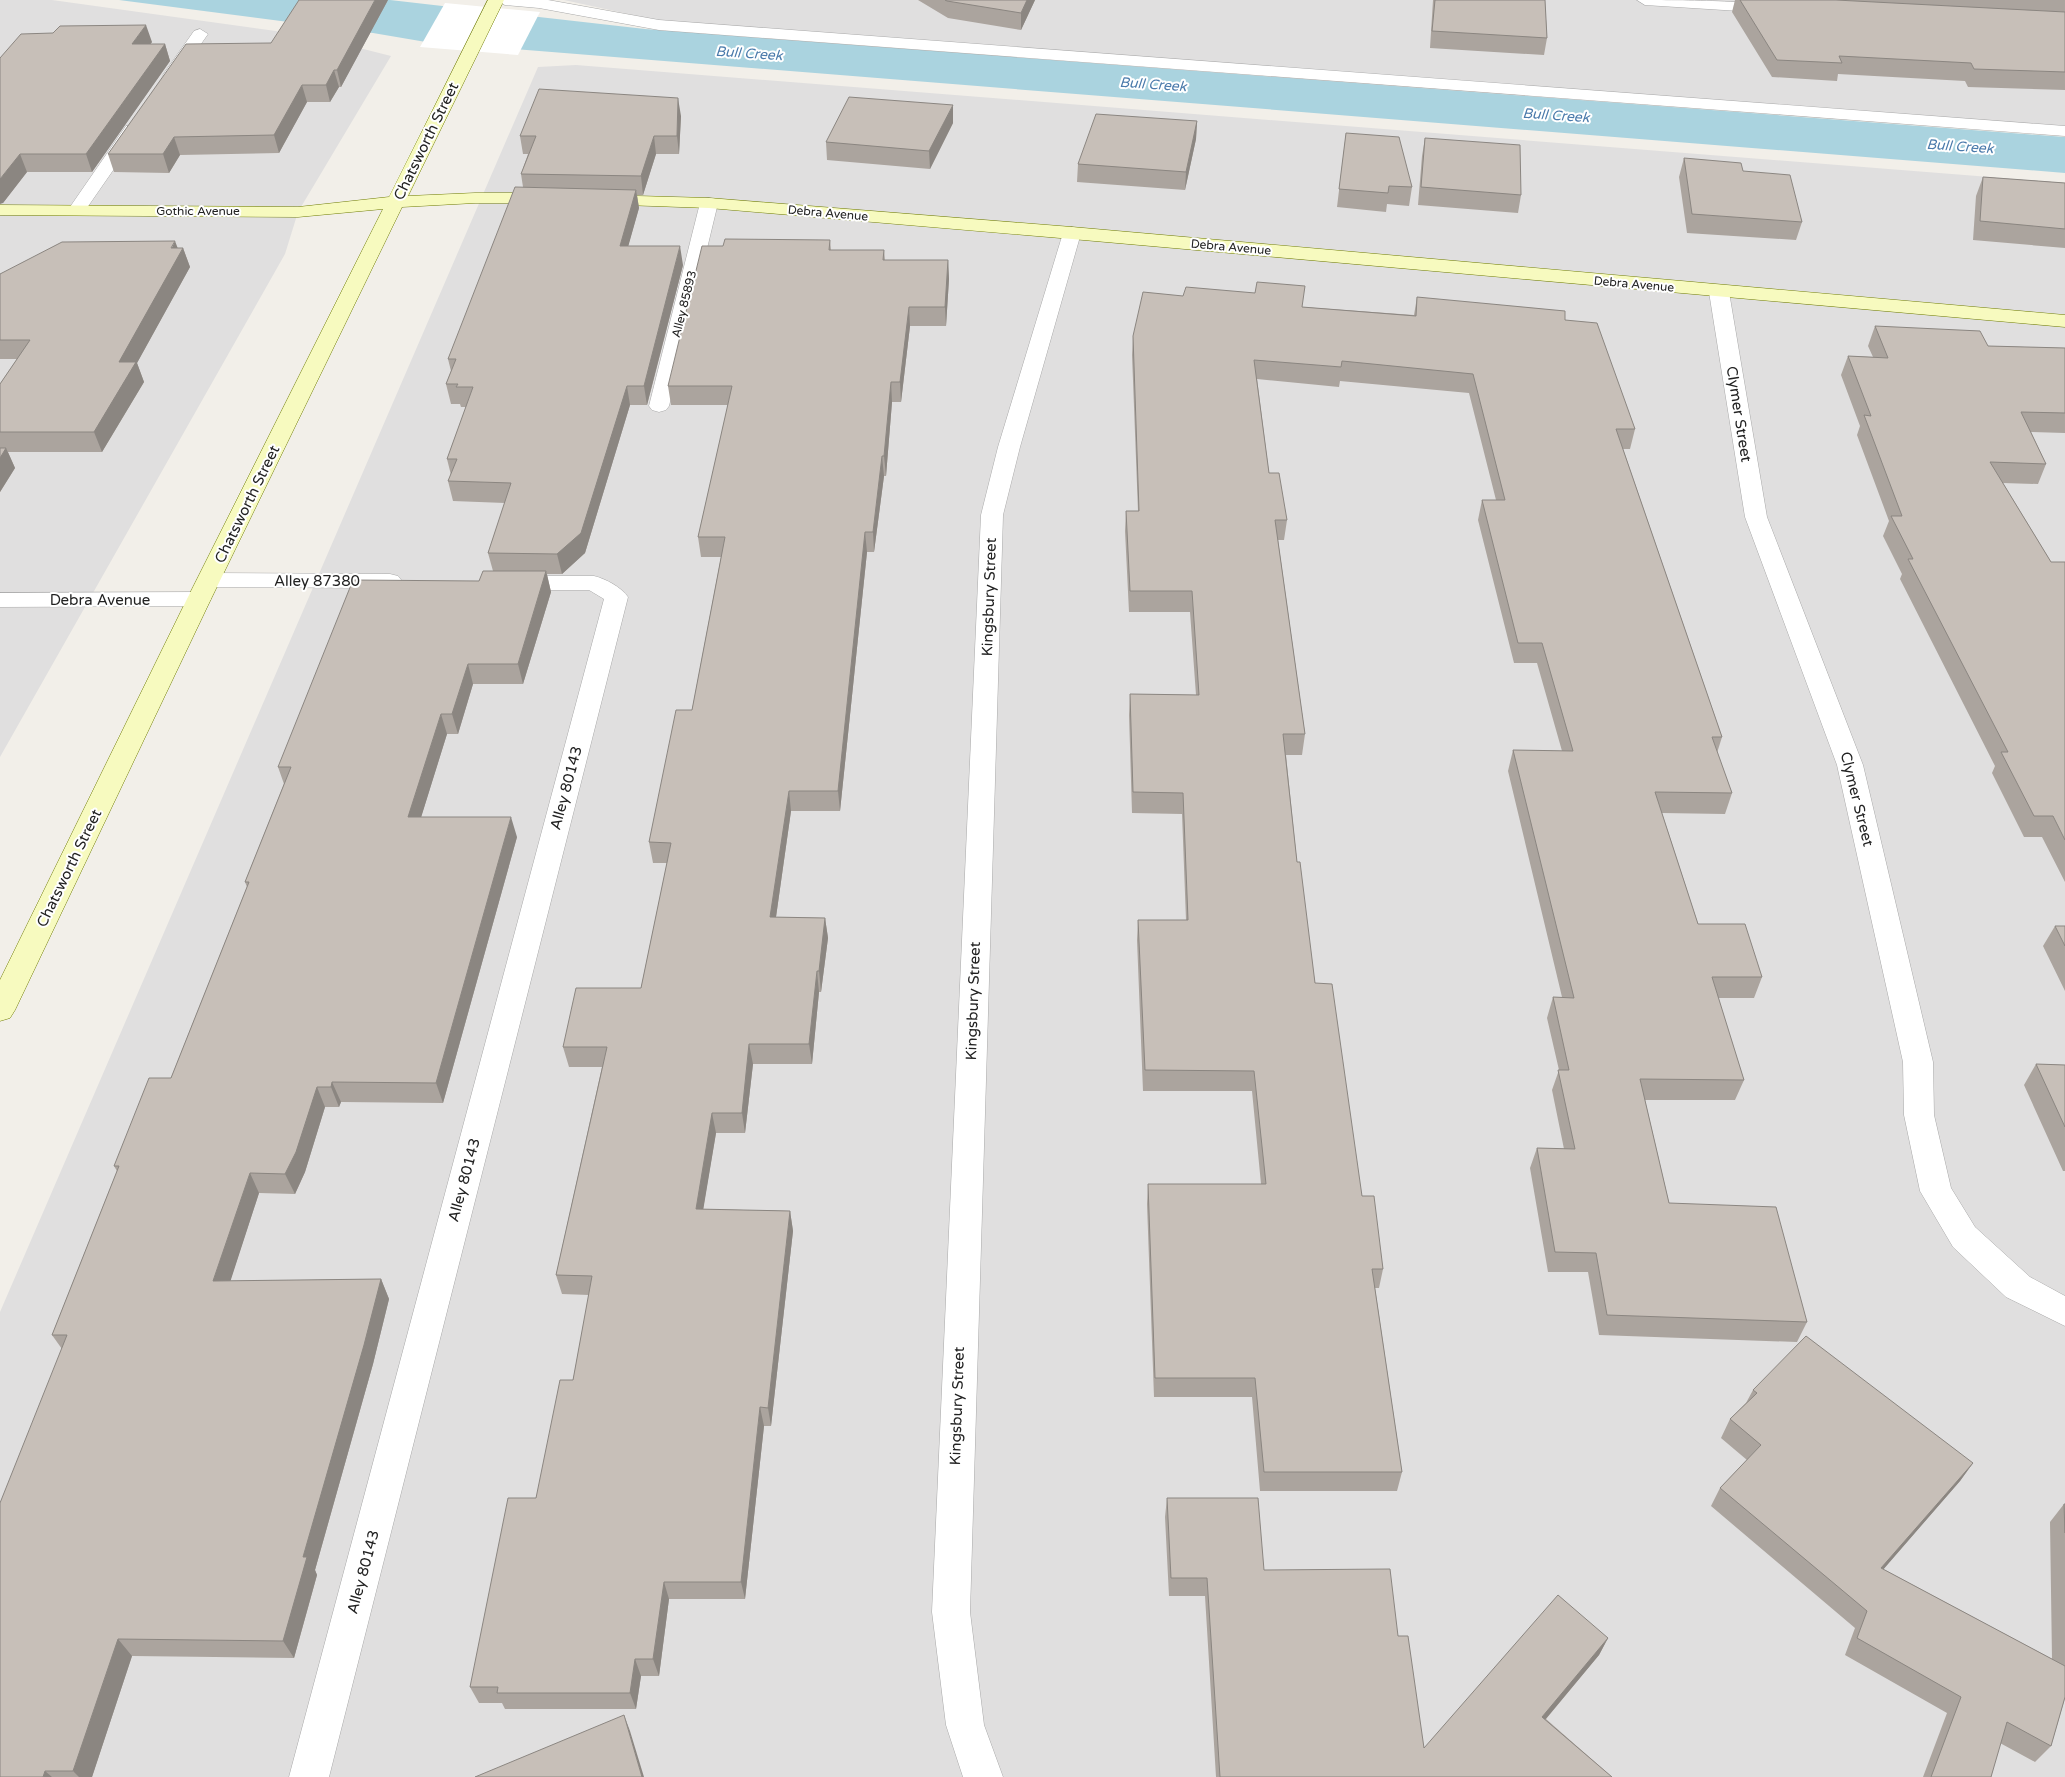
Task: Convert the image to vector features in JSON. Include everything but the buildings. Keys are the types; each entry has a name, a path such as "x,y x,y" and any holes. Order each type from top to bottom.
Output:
{"street":[{"path":"1645,0 1783,8"},
{"path":"498,2 538,3 659,25 2065,131"},
{"name":"Chatsworth Street","path":"0,1010 204,590 471,51 498,2"},
{"path":"160,90 200,34"},
{"path":"76,211 143,114"},
{"path":"396,202 475,198 564,199"},
{"name":"Debra Avenue","path":"583,199 709,203 1072,233 1719,292 2065,321"},
{"name":"Gothic Avenue","path":"0,210 298,212 396,202"},
{"name":"Alley 85893","path":"658,406 709,203"},
{"name":"Kingsbury Street","path":"983,1777 965,1725 951,1612 953,1512 992,515 1009,447 1072,233"},
{"name":"Clymer Street","path":"1719,292 1756,517 1850,764 1918,1062 1920,1115 1936,1191 1964,1237 2018,1287 2065,1312"},
{"name":"Alley 87380","path":"204,590 408,582"},
{"name":"Alley 80143","path":"309,1777 616,597 604,588 594,584 496,582"},
{"name":"Debra Avenue","path":"0,600 204,590"}],"shaded area":[{"path":"0,0 52,0 312,36 391,56 298,212 285,254 0,757"},
{"path":"564,0 2065,0 2065,127 660,21"},
{"path":"576,65 2065,183 2065,1777 0,1777 0,1312 538,67"}],"water":[{"name":"Bull Creek","path":"119,0 390,0 645,29 2065,137 2065,173 426,42 373,33"}],"pier":[{"path":"445,3 540,12 518,55 420,47"}]}
